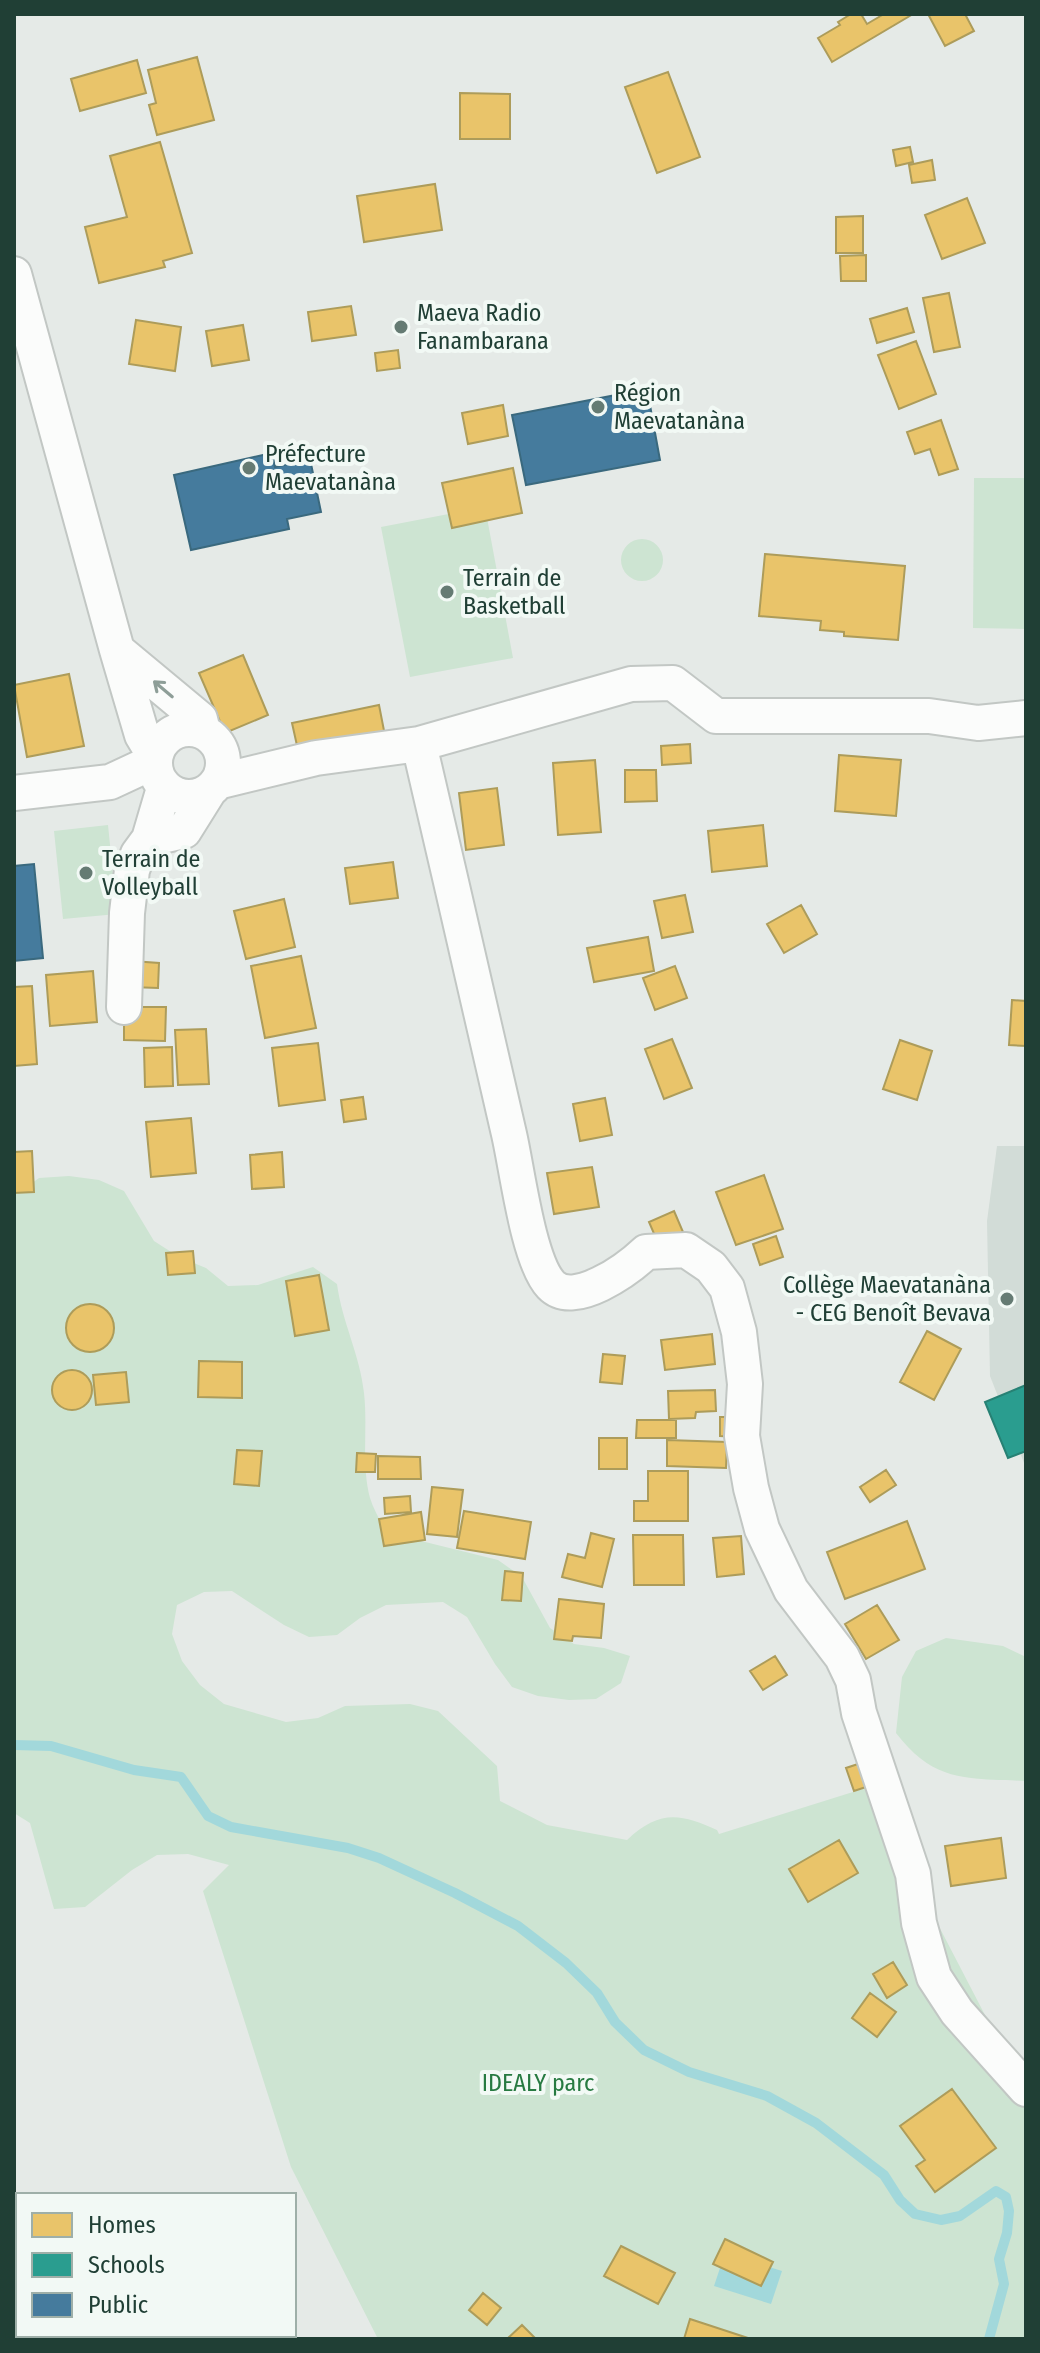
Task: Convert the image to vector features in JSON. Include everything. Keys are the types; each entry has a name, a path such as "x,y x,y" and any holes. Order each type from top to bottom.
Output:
{"street":[{"path":"14,274 142,735 174,795 186,798 198,796 213,787 316,758 419,744 631,684 673,683 716,716 929,716 978,723 1026,718"},
{"path":"117,650 200,719 223,759 223,771 184,831 149,839"},
{"path":"124,1007 127,913 132,870 138,854 149,839 160,743 179,729 211,739 316,758"},
{"path":"419,744 510,1137 526,1220 540,1269 552,1287 568,1293 591,1288 612,1278 630,1268 646,1252 686,1250 711,1267 727,1288 739,1332 745,1384 742,1436 762,1529 791,1590 842,1657 853,1680 859,1713 913,1874 919,1923 934,1977 957,2012 1026,2089"},
{"path":"14,793 110,782 157,768"}],"shaded area":[{"name":"Collège Maevatanàna - CEG Benoît Bevava","path":"997,1146 1026,1146 1026,1468 990,1376 987,1221"}],"green space":[{"path":"974,478 1026,478 1026,629 973,628"},
{"name":"Terrain de Basketball","path":"485,507 513,658 410,677 381,527"},
{"path":"642,539 657,545 663,560 657,575 642,581 627,575 621,560 627,545"},
{"name":"Terrain de Volleyball","path":"108,825 117,914 63,919 54,831"},
{"name":"IDEALY parc","path":"69,1176 99,1180 124,1191 154,1241 179,1257 206,1268 228,1286 258,1285 313,1267 337,1284 362,1379 367,1485 383,1527 409,1538 498,1560 522,1577 550,1628 574,1644 630,1656 621,1683 596,1699 538,1696 512,1687 467,1617 443,1602 386,1605 360,1618 337,1635 309,1637 284,1625 232,1591 204,1592 177,1605 172,1634 182,1661 200,1685 224,1704 286,1722 318,1718 345,1706 410,1704 438,1711 497,1766 500,1801 547,1825 627,1840 649,1823 670,1817 692,1820 717,1830 719,1834 888,1781 919,1888 1026,2094 1026,2339 378,2339 291,2167 203,1891 229,1865 188,1854 157,1855 132,1870 85,1907 54,1909 30,1823 14,1813 14,1192 17,1194 39,1178"},
{"path":"946,1638 1003,1646 1026,1657 1026,1781 970,1778 939,1770 910,1750 896,1733 902,1677 916,1651"}],"water":[{"path":"725,2253 782,2271 771,2304 714,2286"}],"building: Homes":[{"path":"851,14 861,14 867,24 884,14 913,14 832,62 818,38 840,25 838,22"},
{"path":"928,14 965,14 974,31 945,46"},
{"path":"197,57 214,120 157,135 149,105 156,103 148,70"},
{"path":"137,60 146,93 80,111 71,79"},
{"path":"668,72 700,157 657,173 625,87"},
{"path":"460,93 510,94 510,139 460,139"},
{"path":"160,142 192,253 163,261 165,267 99,283 85,227 127,217 110,156"},
{"path":"910,147 913,162 896,166 893,150"},
{"path":"932,160 935,180 912,183 909,165"},
{"path":"435,184 442,230 364,242 357,196"},
{"path":"967,198 985,243 942,259 925,215"},
{"path":"863,216 863,253 836,253 836,217"},
{"path":"866,255 866,281 841,281 840,256"},
{"path":"949,293 960,347 934,352 923,298"},
{"path":"351,306 356,335 312,341 308,312"},
{"path":"907,308 914,332 877,343 870,319"},
{"path":"136,320 181,327 175,371 129,364"},
{"path":"243,325 249,360 212,366 206,331"},
{"path":"916,341 936,394 899,409 878,355"},
{"path":"398,350 400,368 377,371 375,353"},
{"path":"503,405 508,436 468,444 462,413"},
{"path":"941,420 958,469 939,475 930,449 915,454 907,432"},
{"path":"513,468 522,513 452,528 442,483"},
{"path":"765,554 905,566 898,640 844,636 844,632 820,630 821,621 759,616"},
{"path":"243,655 268,715 225,733 199,673"},
{"path":"69,674 84,746 27,757 14,685"},
{"path":"379,705 386,741 300,759 292,723"},
{"path":"690,744 691,763 662,765 661,746"},
{"path":"839,755 901,760 896,816 835,811"},
{"path":"595,760 601,832 558,835 553,763"},
{"path":"625,770 656,770 657,801 625,802"},
{"path":"497,788 504,845 466,850 459,793"},
{"path":"763,825 767,866 712,872 708,831"},
{"path":"393,862 398,898 350,904 345,868"},
{"path":"685,895 693,932 662,938 654,901"},
{"path":"284,899 295,947 246,959 234,911"},
{"path":"801,905 817,934 784,953 767,924"},
{"path":"648,937 654,971 594,982 587,948"},
{"path":"301,956 316,1028 265,1038 251,966"},
{"path":"132,961 159,963 158,988 131,987"},
{"path":"675,966 687,998 655,1010 643,978"},
{"path":"93,971 97,1022 50,1026 46,975"},
{"path":"32,986 37,1064 14,1066 14,987"},
{"path":"1012,1000 1026,1001 1026,1046 1009,1045"},
{"path":"124,1007 166,1007 165,1041 124,1040"},
{"path":"206,1029 209,1084 178,1085 175,1030"},
{"path":"672,1039 692,1088 664,1099 645,1049"},
{"path":"900,1040 932,1051 917,1100 883,1089"},
{"path":"318,1043 325,1100 279,1106 272,1048"},
{"path":"172,1047 173,1086 145,1087 144,1048"},
{"path":"363,1097 366,1119 344,1122 341,1100"},
{"path":"605,1098 612,1135 580,1141 573,1104"},
{"path":"191,1118 196,1173 151,1177 146,1122"},
{"path":"32,1151 34,1192 14,1193 14,1152"},
{"path":"282,1152 284,1187 252,1189 250,1155"},
{"path":"592,1167 599,1207 554,1214 547,1173"},
{"path":"764,1175 783,1229 736,1245 716,1192"},
{"path":"674,1211 686,1239 661,1250 649,1222"},
{"path":"776,1236 783,1257 760,1265 753,1244"},
{"path":"193,1251 195,1273 168,1275 166,1253"},
{"path":"319,1275 329,1330 295,1336 286,1281"},
{"path":"90,1304 107,1311 114,1328 107,1345 90,1352 73,1345 66,1328 73,1311"},
{"path":"927,1331 961,1349 934,1400 900,1382"},
{"path":"712,1334 715,1364 665,1370 661,1340"},
{"path":"603,1354 625,1356 622,1384 600,1382"},
{"path":"199,1361 242,1362 242,1398 198,1397"},
{"path":"72,1370 86,1376 92,1390 86,1404 72,1410 58,1404 52,1390 58,1376"},
{"path":"126,1372 129,1402 96,1405 93,1375"},
{"path":"715,1390 716,1411 696,1412 695,1418 669,1419 668,1391"},
{"path":"720,1417 738,1417 738,1437 720,1436"},
{"path":"637,1420 676,1420 676,1438 636,1438"},
{"path":"599,1438 627,1438 627,1469 599,1469"},
{"path":"667,1440 727,1442 726,1468 667,1466"},
{"path":"237,1450 262,1451 259,1486 234,1484"},
{"path":"357,1453 376,1454 375,1472 356,1472"},
{"path":"378,1456 420,1457 421,1479 378,1479"},
{"path":"886,1470 896,1485 870,1502 860,1487"},
{"path":"648,1471 688,1471 688,1521 634,1521 634,1501 648,1501"},
{"path":"432,1487 463,1490 457,1537 427,1534"},
{"path":"410,1496 411,1512 385,1514 384,1498"},
{"path":"464,1511 531,1522 525,1559 457,1548"},
{"path":"421,1512 425,1540 384,1546 379,1519"},
{"path":"907,1521 925,1569 845,1599 827,1552"},
{"path":"591,1533 614,1539 602,1587 562,1577 568,1554 585,1558"},
{"path":"633,1535 683,1535 684,1585 634,1585"},
{"path":"741,1536 744,1574 717,1577 713,1538"},
{"path":"505,1571 523,1573 521,1601 502,1600"},
{"path":"559,1599 604,1604 601,1638 573,1636 572,1641 554,1639"},
{"path":"877,1605 899,1640 866,1659 845,1624"},
{"path":"775,1656 787,1675 763,1690 750,1671"},
{"path":"864,1762 872,1785 854,1791 846,1768"},
{"path":"1001,1838 1006,1878 951,1886 945,1846"},
{"path":"839,1840 858,1873 808,1902 789,1869"},
{"path":"893,1962 907,1985 887,1998 873,1974"},
{"path":"870,1993 896,2012 877,2037 852,2018"},
{"path":"952,2089 996,2148 935,2192 916,2166 925,2160 900,2126"},
{"path":"725,2239 773,2262 761,2286 713,2264"},
{"path":"621,2246 675,2273 658,2304 604,2276"},
{"path":"483,2293 501,2308 487,2325 469,2310"},
{"path":"690,2319 751,2339 684,2339"},
{"path":"522,2325 536,2339 507,2339"}],"building: Schools":[{"path":"1026,1385 1026,1451 1008,1458 985,1402"}],"building: Public":[{"path":"647,389 660,460 526,485 512,415"},
{"path":"272,453 275,467 310,459 321,512 287,519 289,529 191,550 174,475"},
{"path":"34,864 43,958 14,961 14,866"}],"waterway":[{"path":"14,1745 51,1746 134,1770 181,1777 208,1816 231,1827 348,1848 379,1858 455,1893 518,1926 566,1963 597,1993 615,2022 644,2050 689,2072 767,2096 816,2123 884,2175 900,2200 915,2214 941,2220 960,2216 996,2191 1006,2197 1009,2211 1007,2233 999,2259 1004,2284 989,2339"}],"place":[{"name":"Maeva Radio Fanambarana","path":"401,327"},
{"name":"Région Maevatanàna","path":"598,407"},
{"name":"Préfecture Maevatanàna","path":"249,468"},
{"name":"Terrain de Basketball","path":"447,592"},
{"name":"Terrain de Volleyball","path":"86,873"},
{"name":"Collège Maevatanàna - CEG Benoît Bevava","path":"1007,1299"}]}
